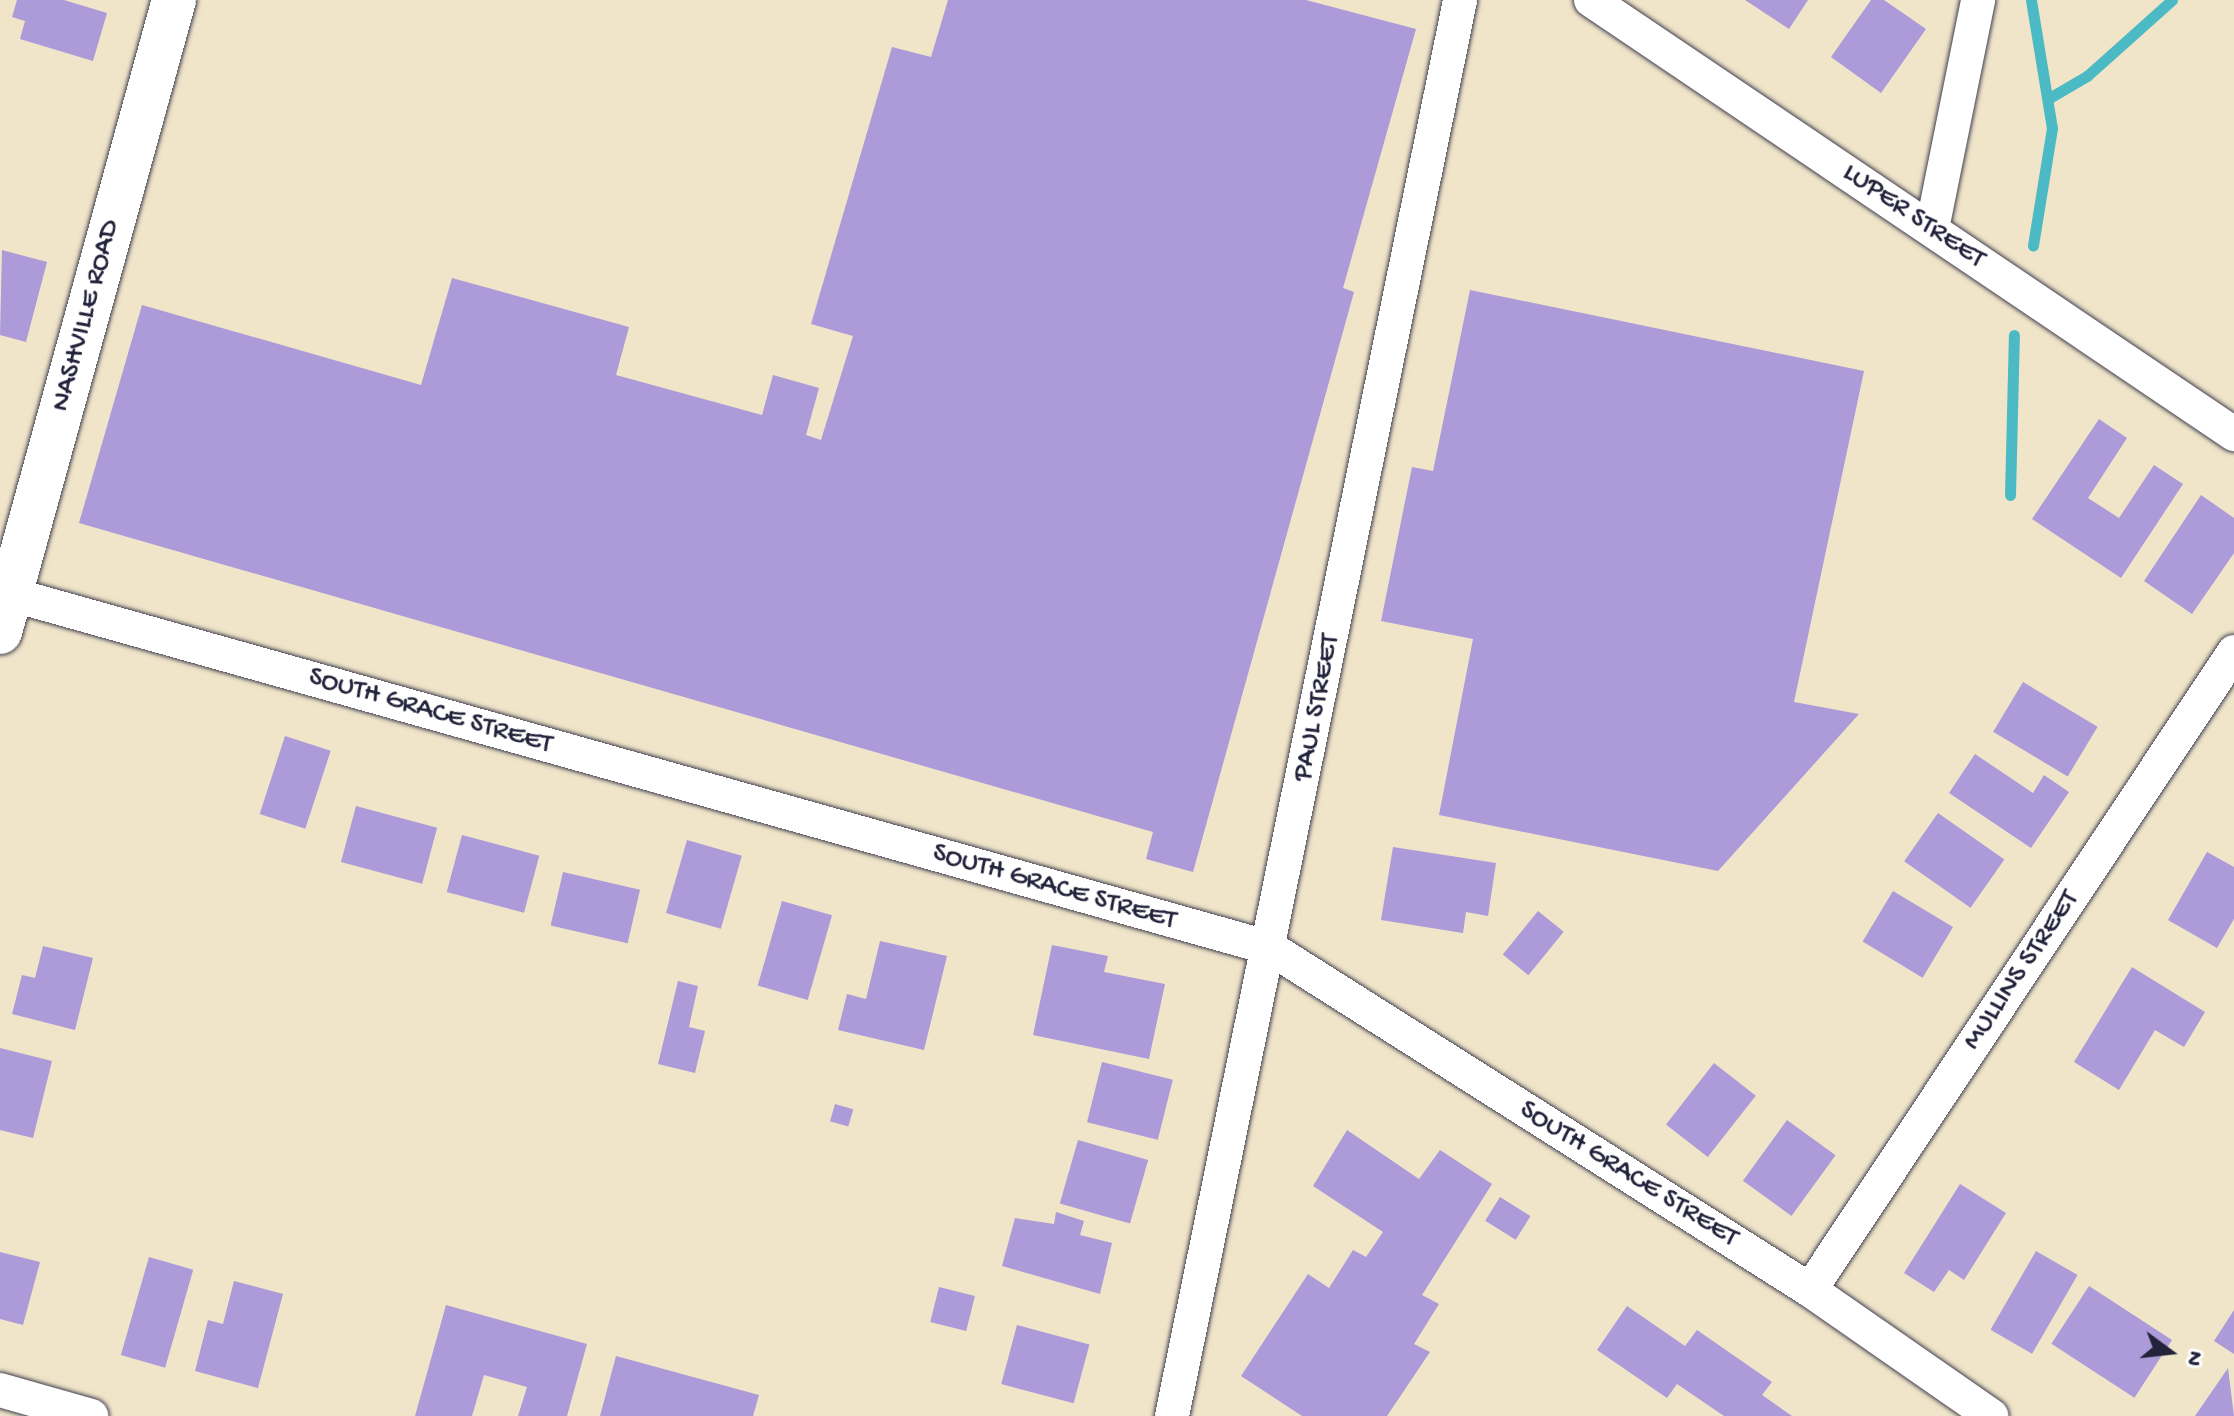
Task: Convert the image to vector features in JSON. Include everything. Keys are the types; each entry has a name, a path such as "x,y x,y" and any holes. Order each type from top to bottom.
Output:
{"main road":[{"name":"NASHVILLE ROAD","path":"5,613 174,0"}],"street":[{"name":"PAUL STREET","path":"1172,1416 1270,948 1460,0"},
{"name":"LUPER STREET","path":"1591,0 2234,434"},
{"path":"1932,229 1978,0"},
{"name":"SOUTH GRACE STREET","path":"5,613 1270,948 1810,1290 1991,1416"},
{"name":"MULLINS STREET","path":"1810,1290 2234,652"},
{"path":"0,1390 91,1416"}],"building":[{"path":"17,0 64,0 107,13 93,61 20,39 25,21 12,17"},
{"path":"948,0 1306,0 1416,29 1343,288 1354,292 1193,872 1146,859 1153,832 79,523 142,305 421,385 452,278 629,327 616,375 762,415 773,375 819,388 806,435 821,440 853,336 811,324 892,47 931,57"},
{"path":"1745,0 1808,0 1789,29"},
{"path":"1871,0 1884,0 1926,29 1881,93 1831,57"},
{"path":"2,250 47,262 26,342 0,335"},
{"path":"1470,290 1864,371 1794,702 1859,714 1718,871 1439,815 1473,639 1381,621 1412,467 1433,471"},
{"path":"2099,419 2127,438 2088,498 2119,518 2154,465 2183,484 2121,578 2032,519"},
{"path":"2201,495 2234,518 2234,553 2192,614 2144,581"},
{"path":"2023,682 2098,727 2068,777 1993,732"},
{"path":"285,736 331,751 305,829 260,814"},
{"path":"1975,754 2033,793 2044,775 2069,792 2031,848 1949,793"},
{"path":"356,806 437,828 422,884 341,862"},
{"path":"1938,813 2004,859 1971,908 1904,861"},
{"path":"462,835 539,856 524,913 447,892"},
{"path":"687,840 742,856 721,929 666,913"},
{"path":"1393,847 1496,863 1488,916 1466,912 1463,933 1381,920"},
{"path":"2207,852 2234,867 2234,919 2217,948 2168,920"},
{"path":"563,872 640,890 628,943 551,926"},
{"path":"1893,891 1953,927 1923,978 1863,942"},
{"path":"782,901 832,915 808,1000 758,986"},
{"path":"1538,911 1564,932 1528,975 1503,955"},
{"path":"880,941 947,956 924,1050 838,1030 847,994 866,999"},
{"path":"1052,945 1108,956 1104,972 1165,984 1149,1059 1033,1035"},
{"path":"43,946 93,958 75,1030 12,1014 22,975 35,978"},
{"path":"2132,967 2205,1012 2184,1047 2155,1030 2119,1090 2074,1062"},
{"path":"678,981 698,986 689,1027 705,1031 695,1073 658,1064"},
{"path":"0,1048 52,1061 33,1138 0,1130"},
{"path":"1102,1062 1173,1080 1158,1140 1087,1122"},
{"path":"1714,1063 1756,1096 1708,1157 1666,1124"},
{"path":"835,1104 853,1109 848,1127 830,1121"},
{"path":"1787,1120 1836,1155 1791,1216 1743,1181"},
{"path":"1347,1130 1419,1179 1440,1150 1492,1184 1422,1295 1439,1304 1414,1344 1430,1352 1387,1416 1302,1416 1241,1376 1308,1274 1329,1288 1353,1250 1366,1257 1383,1232 1313,1186"},
{"path":"1078,1140 1148,1160 1130,1224 1060,1203"},
{"path":"1960,1184 2006,1213 1964,1280 1949,1270 1934,1292 1904,1273"},
{"path":"1500,1197 1531,1216 1516,1240 1485,1221"},
{"path":"1056,1212 1084,1221 1080,1235 1112,1243 1100,1294 1002,1266 1015,1218 1054,1224"},
{"path":"2036,1251 2078,1275 2032,1354 1990,1330"},
{"path":"0,1252 40,1262 23,1325 0,1319"},
{"path":"149,1257 193,1270 165,1368 121,1355"},
{"path":"234,1281 283,1294 258,1388 195,1371 208,1320 223,1324"},
{"path":"2089,1286 2172,1340 2134,1398 2051,1344"},
{"path":"939,1287 975,1296 966,1331 930,1322"},
{"path":"446,1305 587,1344 567,1416 518,1416 527,1387 484,1375 472,1416 415,1416"},
{"path":"1627,1306 1685,1346 1697,1330 1772,1382 1762,1395 1792,1416 1724,1416 1677,1384 1667,1398 1597,1350"},
{"path":"2234,1310 2234,1354 2214,1341"},
{"path":"1017,1325 1089,1344 1074,1403 1001,1384"},
{"path":"616,1356 759,1395 753,1416 600,1416"},
{"path":"2228,1368 2234,1416 2195,1416"}],"waterway":[{"path":"2031,0 2052,128 2033,245"},
{"path":"2051,97 2087,76 2172,0"},
{"path":"2010,495 2014,335"}]}
